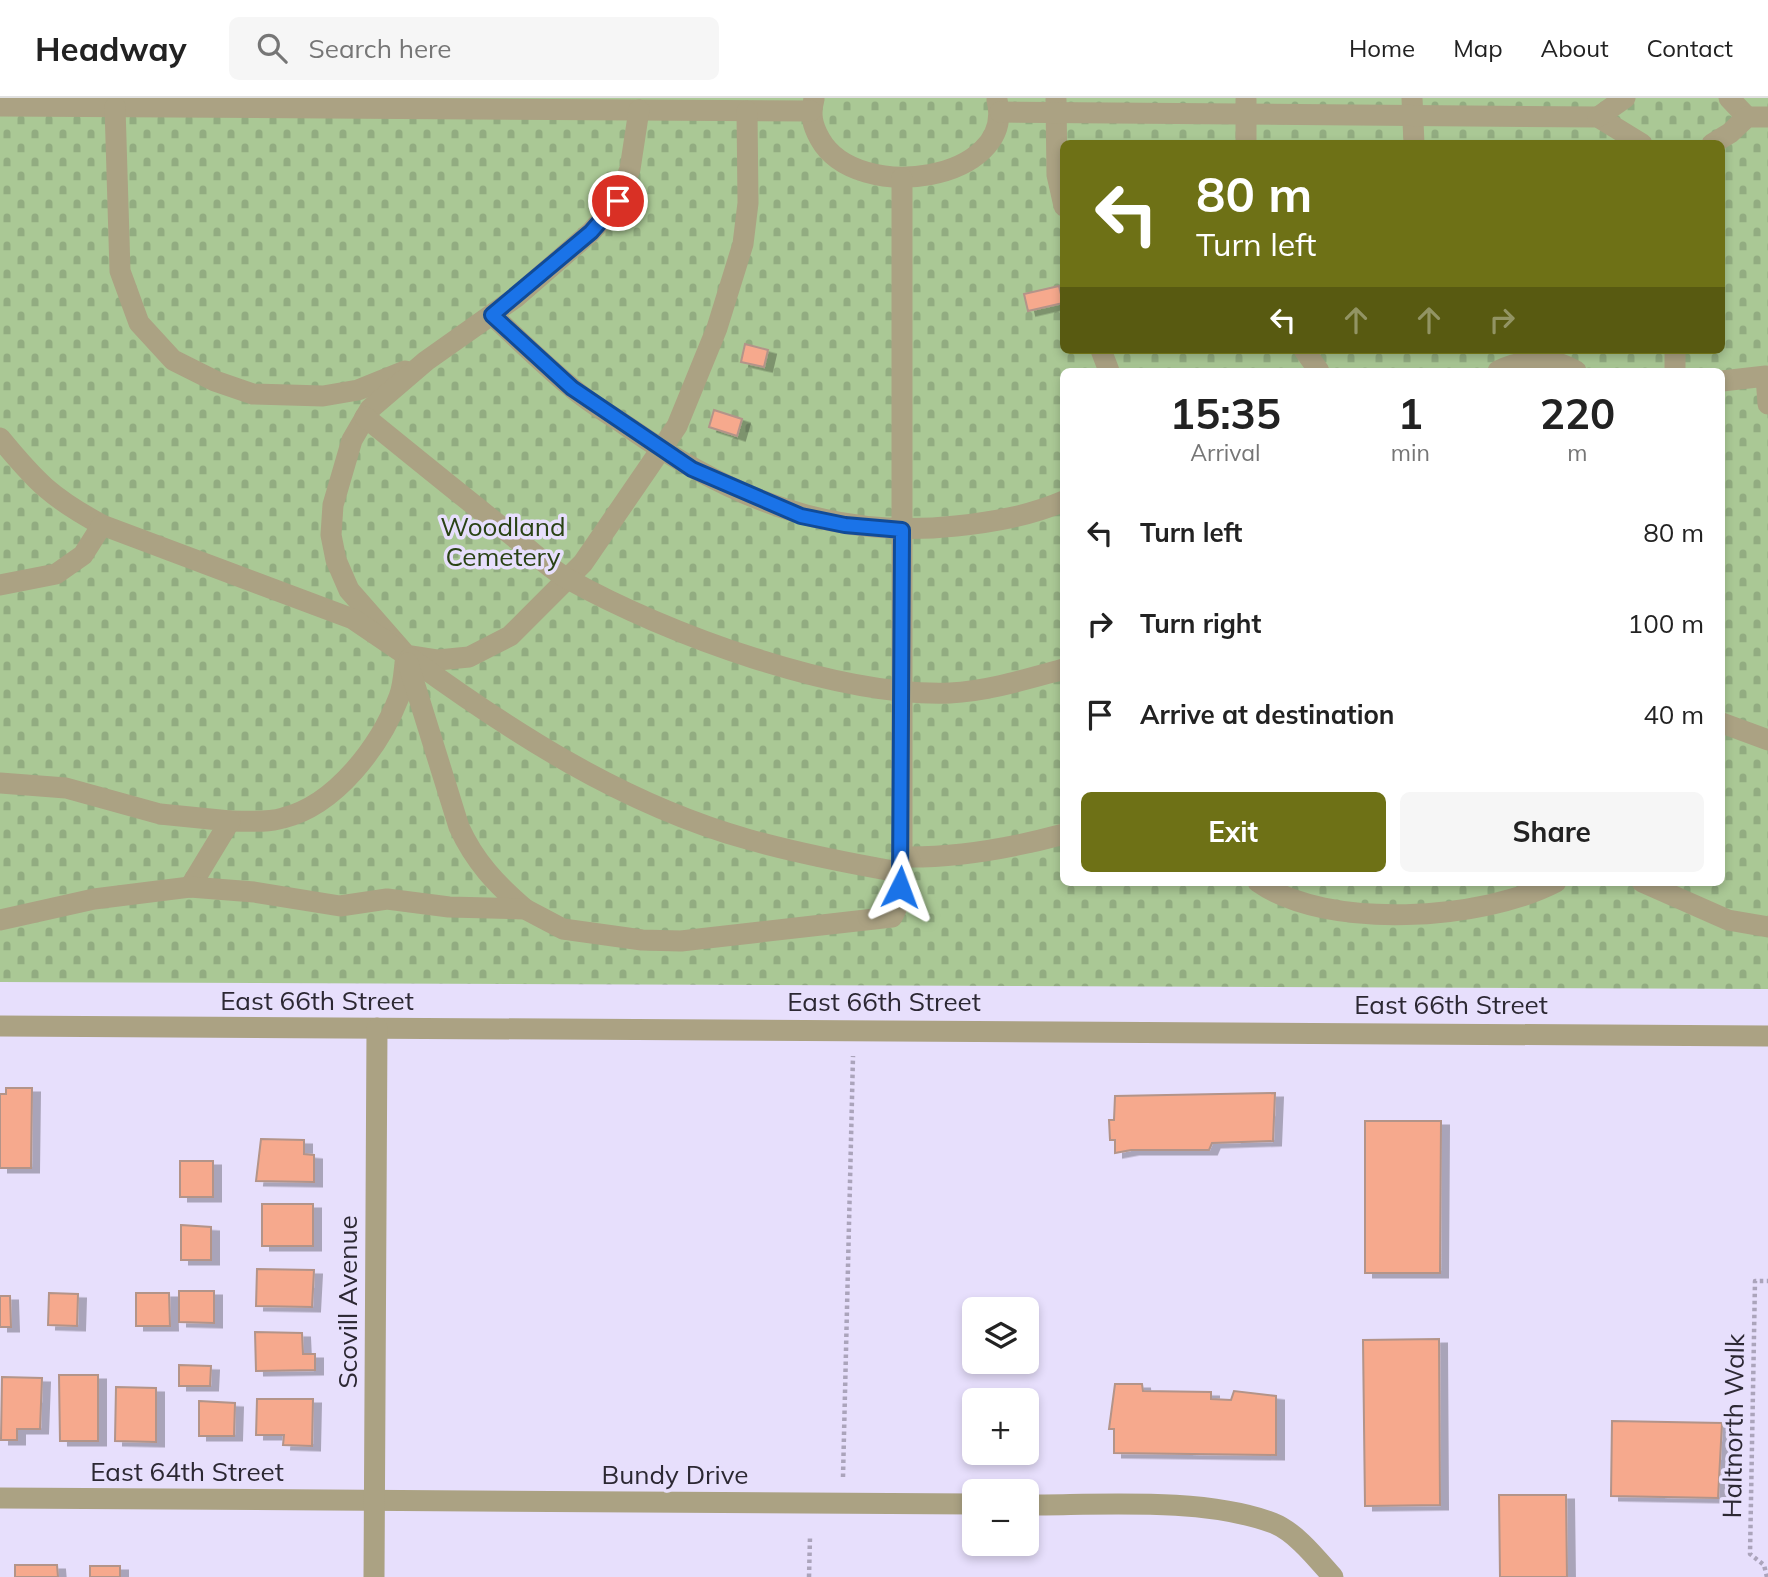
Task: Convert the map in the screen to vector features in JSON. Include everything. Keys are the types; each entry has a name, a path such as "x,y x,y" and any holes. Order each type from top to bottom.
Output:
{"street":[{"path":"1598,117 1625,98"},
{"path":"1719,140 1758,117 1729,98"},
{"path":"0,106 42,102 115,107 485,104 747,111 813,105 814,128 836,159 852,169 874,176 902,178 954,168 977,153 995,129 998,105 1412,105 1598,117 1635,140"},
{"path":"1056,105 1057,175 1060,188"},
{"path":"1246,105 1246,140"},
{"path":"1412,105 1414,140"},
{"path":"115,107 120,271 139,323 173,359 215,381 253,394 341,399 566,578 639,613 750,656 864,685 901,690 954,692 998,686 1060,670"},
{"path":"639,110 634,153 618,201 591,232 492,315 426,361 370,409 363,419 333,505 331,535 336,560 349,590 405,655 459,827 468,847 480,867 524,909 564,929 606,937 681,941 892,917 901,901 902,178"},
{"path":"405,655 438,660 469,657 510,636 544,606 566,578 583,563 662,450 677,426 699,376 743,244 748,203 747,111"},
{"path":"492,315 572,388 662,450 726,485 801,516 845,525 902,530 986,523 1037,512 1060,503"},
{"path":"1550,354 1571,368"},
{"path":"323,396 358,390 426,361"},
{"path":"1507,368 1525,362 1571,368"},
{"path":"1725,381 1767,376 1768,404"},
{"path":"0,438 33,478 59,502 102,525 334,611 367,626 492,718 535,744 660,807 747,839 900,865 1060,835"},
{"path":"0,585 57,574 83,555 102,525"},
{"path":"334,611 348,608 349,590"},
{"path":"0,783 66,788 160,814 229,821 282,819 320,802 362,758 388,720 401,689 405,655"},
{"path":"1725,724 1768,740"},
{"path":"190,887 229,821"},
{"path":"1264,886 1305,905 1388,913 1497,904 1533,895 1549,886"},
{"path":"1651,886 1728,920 1768,927"},
{"path":"0,920 94,899 190,887 254,892 340,906 387,899 449,907 524,909"},
{"name":"East 66th Street","path":"0,1026 1768,1036"},
{"name":"Scovill Avenue","path":"374,1577 377,1028"},
{"name":"East 64th Street","path":"0,1499 374,1500"},
{"name":"Bundy Drive","path":"374,1500 962,1504"},
{"path":"1039,1504 1194,1506 1275,1524 1306,1548 1333,1577"}],"path":[{"path":"843,1477 853,1056"},
{"name":"Haltnorth Walk","path":"1767,1577 1764,1565 1751,1555 1755,1281 1768,1281"},
{"path":"809,1577 810,1537"}],"green space":[{"name":"Woodland Cemetery","path":"0,98 1768,98 1768,989 0,982"}],"building":[{"path":"1059,286 1060,304 1028,311 1024,294"},
{"path":"745,344 768,350 764,367 741,362"},
{"path":"714,410 742,419 737,436 709,427"},
{"path":"6,1088 32,1088 31,1168 0,1168 0,1094 6,1094"},
{"path":"1275,1093 1273,1141 1212,1143 1209,1150 1131,1150 1115,1153 1115,1140 1110,1140 1109,1120 1114,1120 1115,1096"},
{"path":"1365,1121 1441,1121 1440,1273 1365,1273"},
{"path":"261,1139 304,1140 304,1154 314,1155 314,1182 256,1181"},
{"path":"180,1161 213,1161 213,1197 180,1197"},
{"path":"262,1204 313,1204 313,1246 262,1246"},
{"path":"181,1225 211,1227 211,1260 181,1260"},
{"path":"257,1269 314,1270 312,1307 256,1306"},
{"path":"179,1291 214,1291 214,1323 179,1322"},
{"path":"49,1293 78,1294 77,1326 48,1325"},
{"path":"136,1293 169,1293 170,1326 136,1326"},
{"path":"0,1296 10,1296 11,1327 0,1327"},
{"path":"255,1332 302,1333 303,1354 315,1354 315,1370 256,1371"},
{"path":"1439,1339 1440,1505 1365,1506 1363,1340"},
{"path":"179,1365 211,1366 210,1386 179,1386"},
{"path":"59,1375 98,1375 98,1441 60,1441"},
{"path":"2,1377 42,1378 40,1429 17,1429 17,1440 1,1440"},
{"path":"1115,1384 1142,1384 1143,1391 1211,1392 1211,1399 1231,1400 1234,1391 1276,1396 1276,1455 1114,1453 1114,1429 1109,1429"},
{"path":"116,1387 156,1388 156,1442 115,1441"},
{"path":"257,1399 313,1399 312,1446 283,1445 284,1435 256,1435"},
{"path":"199,1401 235,1403 234,1436 199,1436"},
{"path":"1612,1421 1722,1423 1718,1498 1611,1496"},
{"path":"1499,1495 1566,1495 1567,1577 1500,1577"},
{"path":"15,1565 57,1565 58,1577 15,1577"},
{"path":"90,1566 120,1566 120,1577 90,1577"}],"route":[{"path":"618,201 591,232 492,315 572,388 692,469 801,516 845,525 902,530 900,887"}]}
